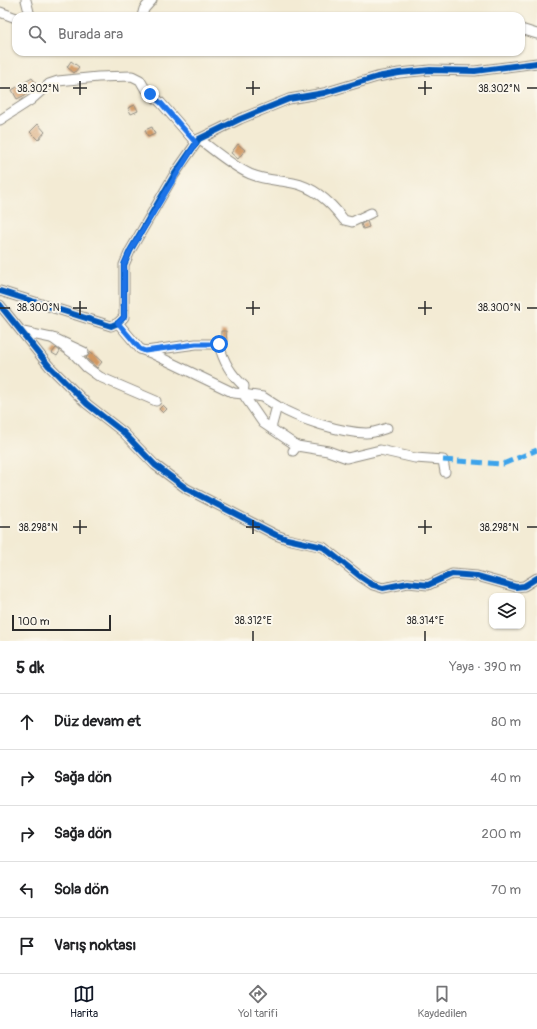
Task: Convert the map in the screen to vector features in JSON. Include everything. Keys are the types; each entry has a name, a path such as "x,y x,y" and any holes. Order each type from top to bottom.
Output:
{"street":[{"path":"26,0 29,12"},
{"path":"143,12 152,0"},
{"path":"0,12 12,16"},
{"path":"525,30 537,34"},
{"path":"0,291 111,326 118,323 124,317 124,265 130,251 197,141 240,119 289,99 324,93 377,77 430,70 474,71 537,63"},
{"path":"0,120 31,100 49,84 58,81 98,77 132,76 140,80 150,94 161,103 197,141 249,174 266,179 294,183 314,192 332,204 344,220 352,222 370,213"},
{"path":"0,305 49,366 87,404 123,432 169,477 187,489 276,535 323,547 373,585 383,588 408,583 428,585 433,584 443,576 452,574 466,574 516,587 524,586 537,578"},
{"path":"118,323 140,349 234,393 263,397 286,412 345,431 366,433 387,428"},
{"path":"23,332 52,338 84,352"},
{"path":"52,338 74,354 86,367 100,377 156,401"},
{"path":"145,351 196,344 219,344 222,357 227,368 244,386 244,394 263,423 295,449 328,450 347,458 380,450 416,458 443,460 445,472"},
{"path":"271,428 277,406"}],"building":[{"path":"71,61 79,67 74,73 67,67"},
{"path":"32,78 36,83 25,91 27,94 17,99 12,90"},
{"path":"135,105 138,111 131,114 128,108"},
{"path":"38,124 45,132 38,140 30,132"},
{"path":"152,127 155,134 148,137 145,130"},
{"path":"238,144 245,150 238,159 231,153"},
{"path":"367,221 369,227 363,229 361,224"},
{"path":"221,331 226,331 227,342 225,343 221,339"},
{"path":"56,348 60,351 57,356 52,353"},
{"path":"91,352 102,362 97,368 86,358"},
{"path":"163,405 167,409 163,413 159,409"}],"marked path":[{"path":"443,460 503,464 537,450"}],"cycle path":[{"path":"0,291 111,326 118,323 124,317 124,265 130,251 174,175 199,139 240,119 289,99 324,93 377,77 430,70 475,71 537,63"},
{"path":"0,305 49,366 87,404 123,432 155,465 187,489 276,535 323,547 373,585 383,588 408,583 428,585 452,574 477,576 516,587 524,586 537,578"}],"route":[{"path":"150,94 161,103 188,132 196,143 174,175 130,251 124,265 124,317 118,323 140,349 145,351 177,348 196,344 219,344"}]}
